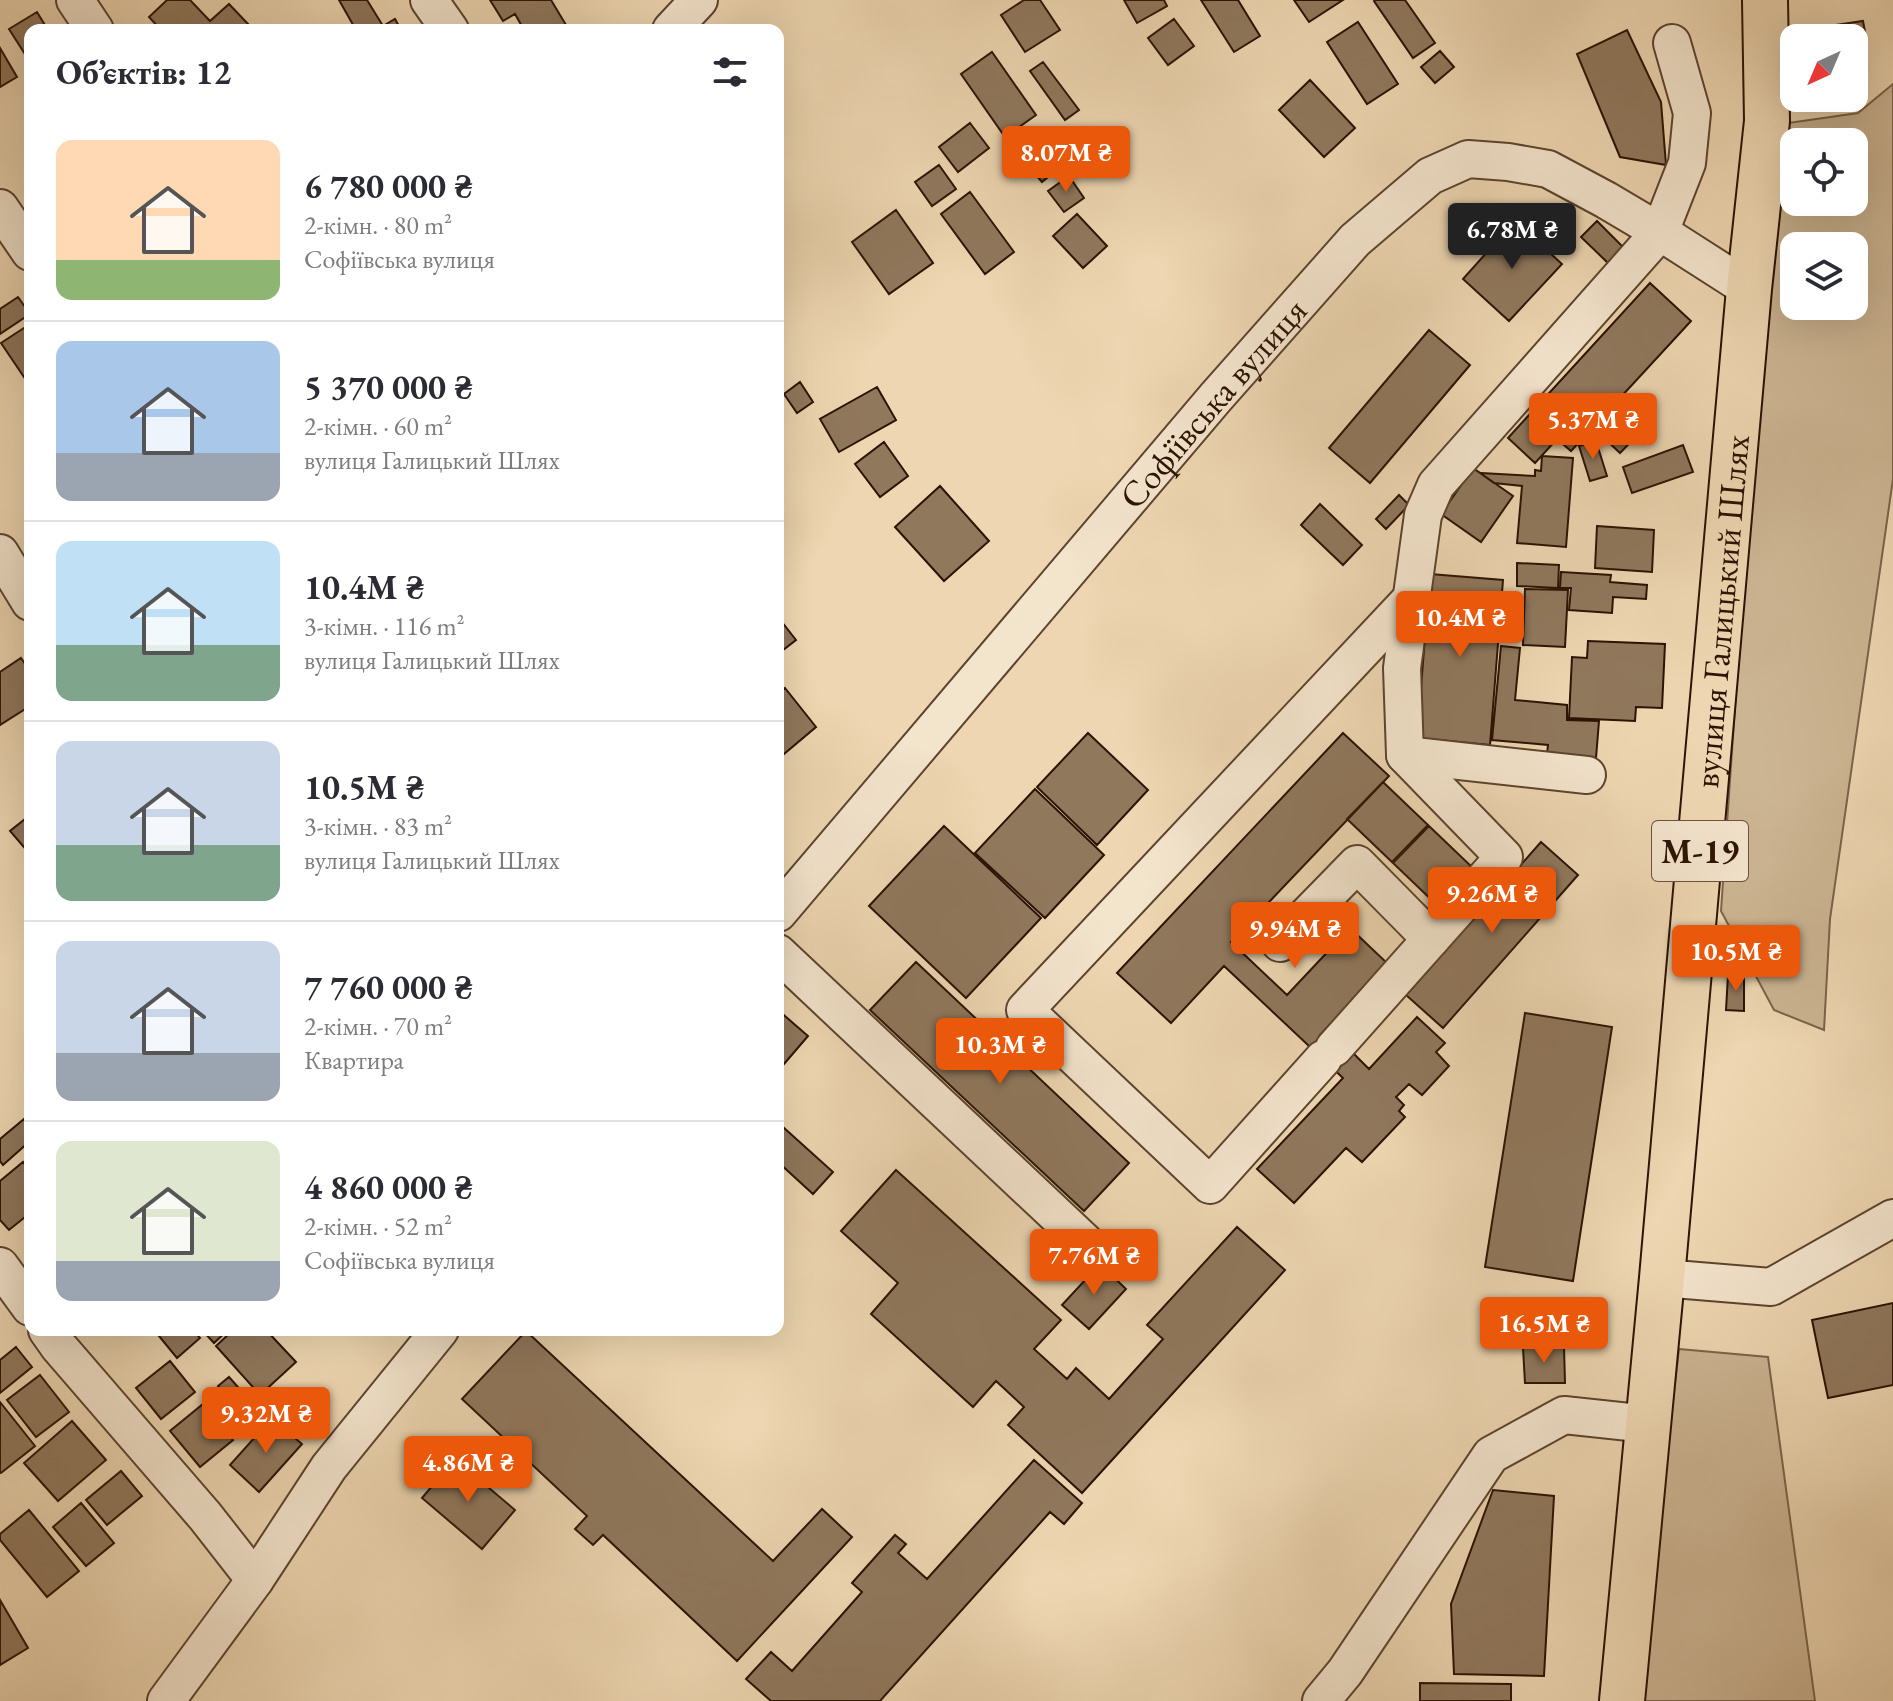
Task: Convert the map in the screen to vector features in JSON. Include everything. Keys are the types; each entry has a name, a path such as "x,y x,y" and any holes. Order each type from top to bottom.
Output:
{"highway":[{"name":"вулиця Галицький Шлях","path":"1622,1701 1749,289 1767,121 1765,0"}],"street":[{"path":"75,0 91,24"},
{"path":"429,0 446,24"},
{"path":"677,24 699,0"},
{"path":"1411,599 1025,1010 1210,1185 1504,857 1405,755 1402,668 1423,515 1436,485 1660,232 1687,163 1692,113 1672,43"},
{"name":"Софіївська вулиця","path":"784,906 1226,386 1355,240 1430,176 1468,159 1548,169 1660,232 1749,289"},
{"path":"0,208 24,243"},
{"path":"0,553 24,592"},
{"path":"1405,755 1587,775"},
{"path":"1280,943 1357,864 1431,939"},
{"path":"784,959 1085,1242"},
{"path":"1662,1278 1771,1287 1893,1218"},
{"path":"0,1266 24,1299"},
{"path":"51,1336 205,1516 255,1580"},
{"path":"166,1701 255,1580 329,1467 435,1336"},
{"path":"1321,1701 1348,1687 1491,1455 1564,1415 1648,1424"}],"shaded area":[{"path":"1893,84 1893,479 1830,919 1824,1030 1774,1010 1721,911 1775,125 1868,112 1868,105"},
{"path":"1679,1349 1768,1357 1815,1701 1638,1701"}],"building":[{"path":"167,0 190,0 210,21 229,4 248,24 155,24 149,17"},
{"path":"339,0 367,0 382,24 353,24"},
{"path":"490,0 551,0 565,24 521,24 515,14 503,21"},
{"path":"1024,0 1040,0 1060,30 1025,52 1001,15"},
{"path":"1124,0 1164,0 1167,6 1137,23"},
{"path":"1201,0 1238,0 1260,36 1234,52"},
{"path":"1294,0 1343,0 1309,22"},
{"path":"1375,0 1405,0 1435,43 1413,58"},
{"path":"37,12 44,24 24,24 24,53 9,29"},
{"path":"1174,19 1194,46 1168,65 1148,38"},
{"path":"1358,22 1398,84 1367,104 1327,42"},
{"path":"1627,30 1661,102 1666,165 1620,157 1577,54"},
{"path":"0,48 17,77 0,87"},
{"path":"1440,51 1454,67 1435,83 1421,67"},
{"path":"992,52 1036,115 1005,137 961,74"},
{"path":"1043,62 1079,110 1065,120 1030,71"},
{"path":"1310,80 1355,128 1324,157 1279,110"},
{"path":"970,123 989,148 958,172 939,147"},
{"path":"1043,146 1060,167 1042,182 1025,162"},
{"path":"939,165 956,189 932,206 915,182"},
{"path":"1069,176 1084,198 1064,212 1048,191"},
{"path":"970,192 1014,252 985,274 941,214"},
{"path":"896,210 933,263 889,294 852,242"},
{"path":"1077,214 1107,246 1083,268 1053,236"},
{"path":"1515,221 1562,264 1509,321 1463,279"},
{"path":"1597,221 1624,248 1609,264 1581,237"},
{"path":"1650,283 1691,321 1571,451 1557,439 1535,463 1508,438"},
{"path":"18,297 24,306 24,318 0,334 0,309"},
{"path":"24,328 24,377 1,343"},
{"path":"1429,330 1470,365 1370,483 1329,448"},
{"path":"800,382 813,402 797,413 784,394"},
{"path":"877,387 896,420 839,452 820,419"},
{"path":"1631,409 1647,425 1620,453 1603,437"},
{"path":"1596,441 1607,476 1590,481 1579,446"},
{"path":"884,442 908,476 880,497 855,464"},
{"path":"1683,445 1693,472 1632,493 1623,467"},
{"path":"1542,456 1573,458 1566,547 1517,543 1522,486 1494,483 1480,473 1535,476 1535,470 1541,471"},
{"path":"1473,468 1513,496 1481,542 1441,514"},
{"path":"940,486 989,541 944,581 895,527"},
{"path":"1399,495 1409,505 1386,529 1376,519"},
{"path":"1320,504 1362,545 1343,565 1301,525"},
{"path":"1597,526 1654,530 1652,572 1595,568"},
{"path":"1517,563 1559,565 1558,588 1517,586"},
{"path":"1561,572 1611,575 1610,582 1647,585 1646,599 1613,597 1612,613 1569,610 1571,588 1560,588"},
{"path":"1430,574 1503,580 1490,745 1417,738"},
{"path":"1525,589 1568,590 1565,647 1523,645"},
{"path":"784,625 796,640 784,649"},
{"path":"1588,641 1665,644 1662,708 1636,707 1635,721 1569,718 1572,657 1587,658"},
{"path":"1501,646 1520,648 1515,700 1567,705 1567,720 1599,721 1596,758 1547,753 1548,745 1492,740"},
{"path":"21,658 24,662 24,710 0,725 0,672"},
{"path":"784,689 816,727 784,754"},
{"path":"1088,733 1148,790 1097,845 1037,787"},
{"path":"1343,733 1389,776 1231,942 1287,995 1350,928 1388,964 1320,1035 1340,1053 1346,1046 1369,1069 1417,1017 1445,1043 1436,1052 1449,1066 1422,1095 1409,1084 1396,1097 1404,1105 1399,1111 1405,1117 1362,1162 1346,1148 1294,1203 1257,1169 1343,1078 1224,966 1171,1023 1117,973"},
{"path":"1383,782 1428,825 1392,862 1347,819"},
{"path":"1035,789 1104,855 1045,918 975,853"},
{"path":"24,820 24,847 10,831"},
{"path":"944,826 1041,918 966,998 869,906"},
{"path":"1429,826 1474,869 1438,906 1393,863"},
{"path":"1541,842 1578,875 1443,1028 1406,995"},
{"path":"916,962 1129,1163 1084,1211 870,1010"},
{"path":"1728,975 1744,975 1744,1011 1726,1010"},
{"path":"1525,1013 1612,1027 1573,1281 1485,1267"},
{"path":"784,1015 808,1036 784,1064"},
{"path":"24,1119 24,1146 3,1165 0,1161 0,1139"},
{"path":"784,1128 833,1172 813,1194 784,1167"},
{"path":"24,1163 24,1218 9,1230 0,1220 0,1181"},
{"path":"896,1170 1061,1320 1034,1349 1067,1379 1076,1368 1109,1399 1163,1339 1147,1325 1237,1227 1285,1270 1082,1493 1008,1425 1024,1407 996,1381 973,1407 871,1314 898,1283 841,1231"},
{"path":"1100,1264 1126,1289 1089,1329 1062,1305"},
{"path":"1893,1303 1893,1385 1828,1398 1812,1320"},
{"path":"159,1336 198,1336 200,1338 177,1358"},
{"path":"208,1336 222,1336 214,1343"},
{"path":"227,1336 272,1336 296,1362 260,1395 216,1346"},
{"path":"521,1336 531,1336 773,1561 822,1509 852,1537 737,1661 603,1535 593,1545 575,1529 587,1516 462,1399"},
{"path":"16,1347 32,1367 0,1393 0,1360"},
{"path":"1564,1347 1565,1383 1525,1383 1523,1348"},
{"path":"170,1361 195,1392 161,1419 136,1388"},
{"path":"40,1375 69,1412 36,1437 7,1400"},
{"path":"229,1377 259,1411 249,1421 218,1386"},
{"path":"0,1402 35,1446 1,1473 0,1472"},
{"path":"203,1404 233,1440 200,1467 170,1431"},
{"path":"272,1418 302,1444 259,1492 230,1465"},
{"path":"72,1421 106,1460 58,1501 24,1463"},
{"path":"455,1459 515,1510 482,1549 422,1498"},
{"path":"1034,1460 1082,1503 1064,1524 1050,1512 880,1701 771,1701 746,1679 771,1652 792,1671 862,1592 852,1583 895,1535 906,1544 898,1553 927,1579"},
{"path":"121,1471 142,1496 107,1525 86,1500"},
{"path":"1493,1490 1554,1496 1544,1676 1454,1674 1451,1604"},
{"path":"81,1503 114,1543 86,1566 53,1527"},
{"path":"29,1510 79,1571 47,1597 0,1540 0,1534"},
{"path":"0,1600 28,1648 0,1665"},
{"path":"1420,1683 1511,1684 1511,1701 1420,1701"}]}
